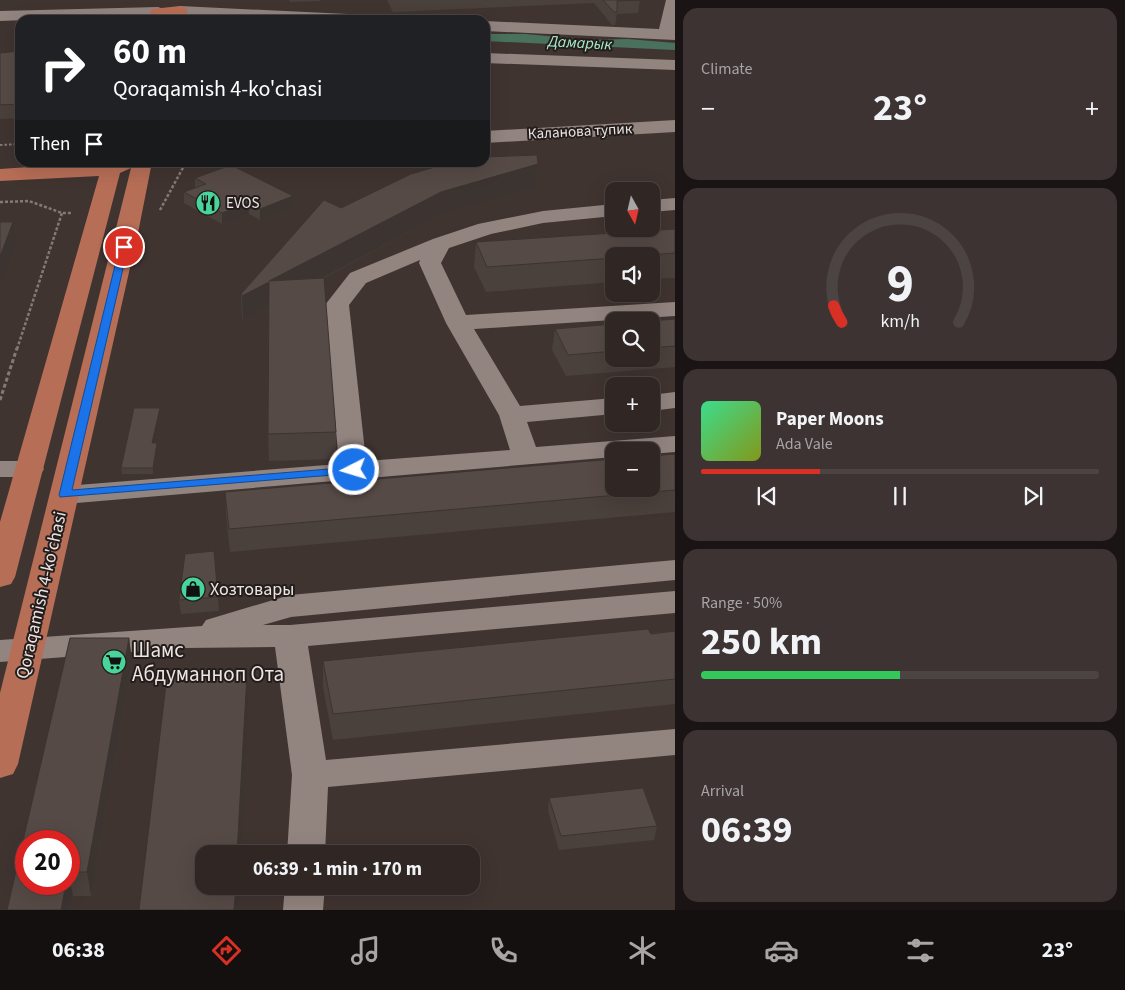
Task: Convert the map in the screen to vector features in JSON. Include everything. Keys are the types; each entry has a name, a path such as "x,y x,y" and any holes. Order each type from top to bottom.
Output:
{"main road":[{"path":"158,11 181,10"},
{"path":"0,160 15,158"},
{"path":"0,175 94,167"},
{"path":"0,577 81,274 117,167"},
{"name":"Qoraqamish 4-ko'chasi","path":"0,764 14,651 65,495 141,167"}],"street":[{"path":"490,26 670,35 674,1"},
{"path":"181,10 230,6 353,15"},
{"path":"32,15 158,11"},
{"path":"0,16 15,16"},
{"path":"490,58 675,65"},
{"name":"Каланова тупик","path":"490,137 675,126"},
{"path":"660,205 675,204"},
{"path":"354,470 337,305 358,278 441,244 486,229 543,217 605,211"},
{"path":"441,244 430,263 458,323 512,415 525,455"},
{"path":"458,323 675,309"},
{"path":"660,402 675,400"},
{"path":"512,415 605,407"},
{"path":"65,495 525,455 675,444"},
{"path":"0,469 30,469"},
{"path":"184,637 290,606 675,570"},
{"path":"14,651 184,637 290,636 675,602"},
{"path":"290,636 310,775 306,845"},
{"path":"310,775 675,742"},
{"path":"303,910 304,895"}],"path":[{"path":"0,145 15,144"},
{"path":"0,202 29,201 62,213 0,400"}],"water":[{"name":"Дамарык","path":"490,34 526,34 588,40 628,39 675,43 675,50 490,41"}],"building":[{"path":"603,0 640,0 617,1 617,12 614,12"},
{"path":"15,52 15,104 0,105 0,53"},
{"path":"537,155 538,164 441,192 269,281 324,278 336,432 268,434 269,282 242,296 241,294 324,200 341,208 411,174 435,167 490,167 490,157"},
{"path":"225,167 235,167 293,196 260,209 248,203 222,213 184,192 206,184 195,178"},
{"path":"0,222 13,222 0,257"},
{"path":"675,229 675,253 660,254 660,247 605,247 605,259 487,267 476,242 605,234 605,238 660,238 660,230"},
{"path":"675,319 675,346 660,347 660,320"},
{"path":"605,325 605,352 568,355 555,329"},
{"path":"134,408 160,408 152,443 157,443 153,468 121,468"},
{"path":"675,454 675,490 660,491 660,455"},
{"path":"605,460 605,496 229,529 225,492"},
{"path":"214,551 218,597 179,600 185,554"},
{"path":"648,629 651,634 675,631 675,679 333,714 323,661"},
{"path":"70,638 129,638 87,872 80,872 80,830 26,830"},
{"path":"247,674 238,845 195,845 195,895 235,895 234,910 139,910 167,676"},
{"path":"643,788 657,826 561,836 549,798"},
{"path":"15,875 15,895 64,895 61,910 7,910"}],"place":[{"name":"EVOS","path":"208,203"},
{"name":"Хозтовары","path":"193,589"},
{"name":"Шамс Абдуманноп Ота","path":"114,662"}],"route":[{"path":"124,247 65,495 354,470"}]}
